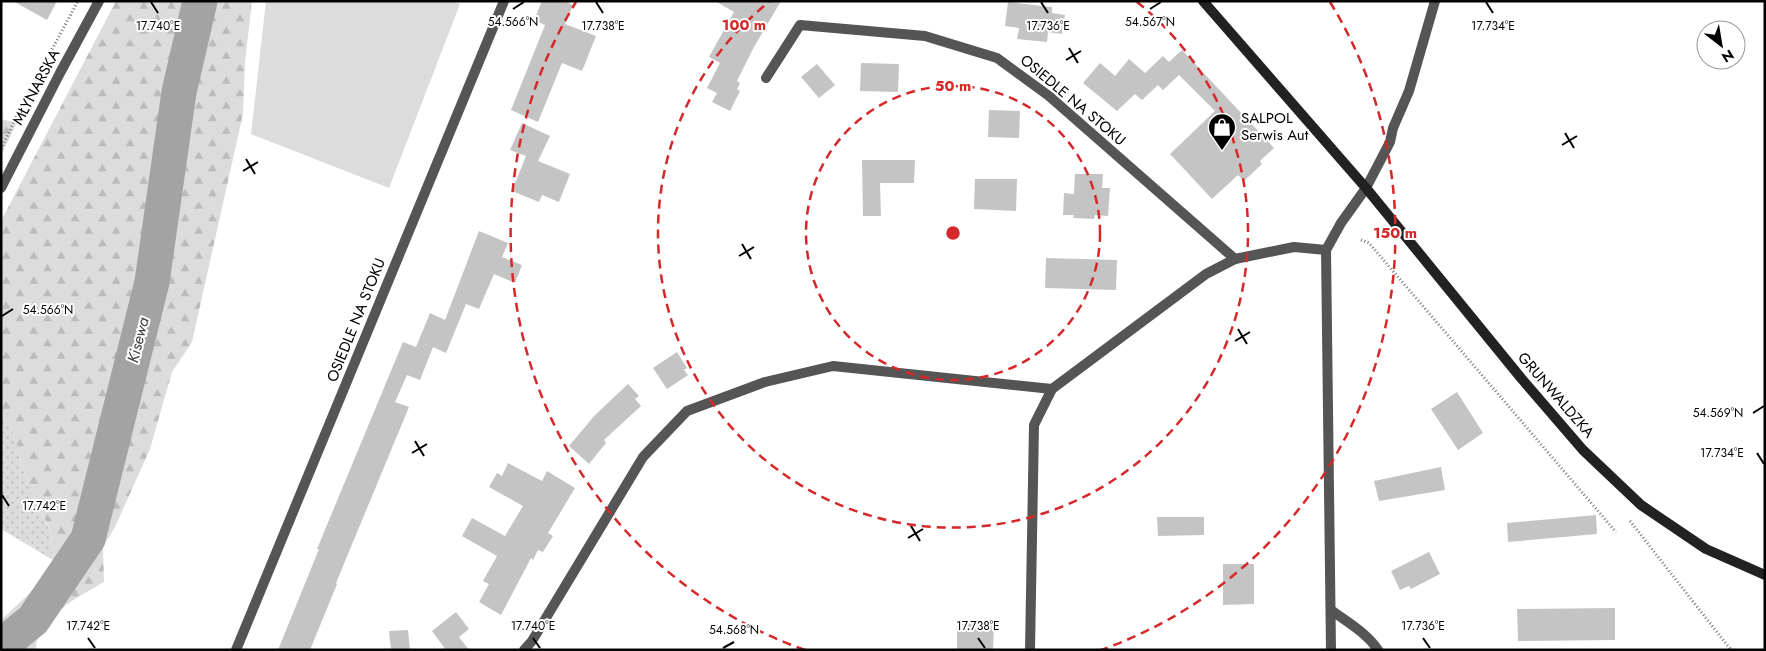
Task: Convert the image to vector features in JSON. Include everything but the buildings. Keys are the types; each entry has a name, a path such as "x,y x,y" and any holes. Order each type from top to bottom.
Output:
{"main road":[{"name":"GRUNWALDZKA","path":"1204,1 1366,188 1521,378 1583,450 1641,505 1706,549 1765,576"}],"street":[{"name":"MŁYNARSKA","path":"1,188 99,1"},
{"name":"OSIEDLE NA STOKU","path":"236,650 504,1"},
{"path":"1331,650 1326,250 1341,222 1366,188 1390,142 1393,128 1408,91 1435,1"},
{"name":"OSIEDLE NA STOKU","path":"766,78 800,26 925,36 997,58 1049,96 1234,259"},
{"path":"1030,650 1034,425 1052,390 1206,274 1234,259 1294,247 1326,250"},
{"path":"524,650 532,641 643,457 687,411 764,382 833,366 1052,390"},
{"path":"1331,610 1374,643 1378,650"}],"path":[{"path":"1,149 20,108 78,1"},
{"path":"1361,240 1369,243 1616,532"},
{"path":"1630,521 1731,650"}],"green space":[{"path":"116,1 252,1 245,62 243,114 192,342 172,372 150,449 115,527 103,547 104,582 72,601 51,618 38,638 36,650 1,650 1,620 31,592 53,560 51,532 28,484 10,424 1,413 1,221"},
{"path":"266,1 453,1 460,4 389,188 251,134"},
{"path":"1,119 17,123 1,155"},
{"path":"1,413 10,424 28,484 51,533 53,560 1,529"}],"waterway":[{"name":"Kisewa","path":"1,646 33,620 88,539 152,282 179,92 200,1"}],"place":[{"name":"SALPOL Serwis Aut","path":"1222,151"}]}
